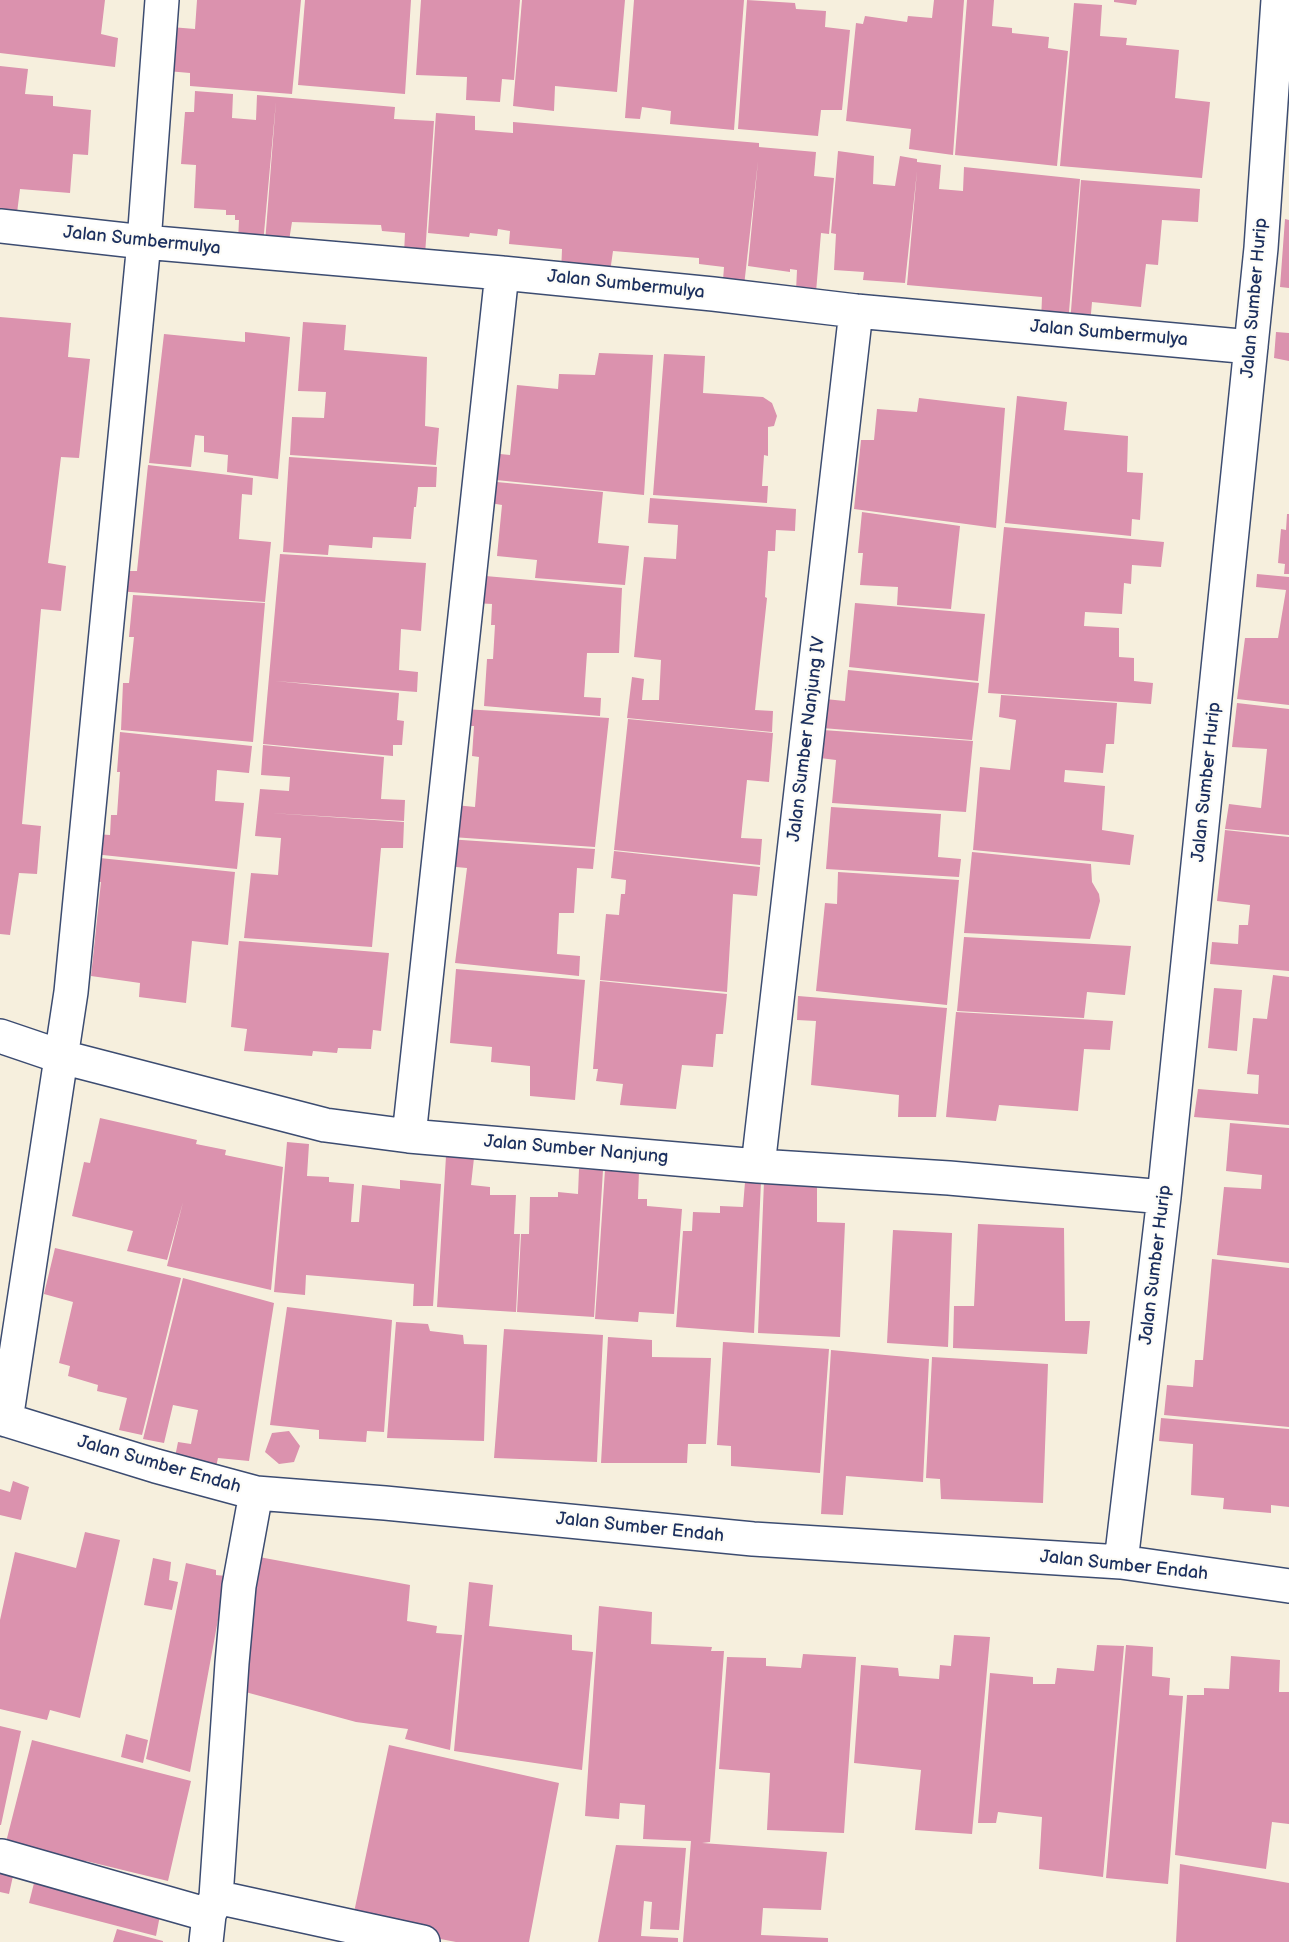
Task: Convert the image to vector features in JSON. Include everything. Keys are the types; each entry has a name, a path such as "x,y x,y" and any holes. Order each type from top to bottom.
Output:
{"street":[{"path":"3,1419 62,1058 72,980 144,242 162,0"},
{"name":"Jalan Sumber Hurip","path":"1120,1562 1164,1197 1251,347 1261,248 1278,0"},
{"name":"Jalan Sumbermulya","path":"0,226 144,242 502,273 856,311 1251,347"},
{"path":"409,1136 502,273"},
{"name":"Jalan Sumber Nanjung IV","path":"758,1167 856,311"},
{"name":"Jalan Sumber Nanjung","path":"0,1036 62,1058 325,1125 409,1136 758,1167 949,1178 1164,1197"},
{"name":"Jalan Sumber Endah","path":"3,1419 156,1466 256,1493 385,1503 753,1539 1120,1562 1289,1586"},
{"path":"210,1918 239,1586 256,1493"},
{"path":"2,1856 210,1918 423,1942"}],"building":[{"path":"0,0 105,0 101,34 118,38 115,67 0,53"},
{"path":"197,0 301,0 292,94 190,86 190,73 167,71 171,27 195,29"},
{"path":"305,0 411,0 405,94 298,85"},
{"path":"421,0 520,0 514,80 502,79 500,102 466,100 467,77 416,75"},
{"path":"522,0 625,0 617,92 555,86 554,111 513,106"},
{"path":"634,0 744,0 734,130 670,124 671,111 642,107 640,119 625,118"},
{"path":"747,0 795,3 796,9 826,11 825,27 850,30 842,110 821,110 818,136 738,129"},
{"path":"934,0 964,0 953,155 909,149 911,129 846,121 856,23 863,24 865,16 907,22 908,16 932,18"},
{"path":"967,0 994,0 992,26 1012,28 1012,33 1049,37 1048,48 1068,51 1057,166 955,155"},
{"path":"1114,0 1137,0 1136,5 1114,2"},
{"path":"1074,3 1102,5 1100,36 1127,38 1126,45 1179,50 1175,98 1210,102 1202,178 1060,166"},
{"path":"0,66 28,69 25,94 53,96 53,106 91,110 88,155 73,154 70,193 20,189 17,213 0,212"},
{"path":"195,91 233,94 232,118 256,120 257,95 395,107 394,119 434,121 425,255 404,254 405,233 382,231 381,225 292,222 288,247 265,243 276,101 263,244 238,242 239,220 235,220 235,215 226,215 226,210 194,208 196,165 181,164 185,112 194,112"},
{"path":"436,113 475,116 475,130 513,133 513,122 759,143 759,147 816,152 814,176 834,178 829,234 821,233 816,292 796,291 797,270 790,269 790,272 748,266 758,161 743,295 722,293 724,267 699,264 699,258 613,251 609,279 561,274 562,249 509,244 510,231 498,229 497,236 470,233 469,237 428,233"},
{"path":"838,151 874,156 873,184 895,186 900,156 917,159 917,162 941,165 939,189 963,191 964,167 1080,179 1068,324 1041,322 1042,297 907,285 917,171 905,283 863,280 864,272 834,270 836,234 831,233"},
{"path":"1081,180 1200,189 1198,222 1162,220 1158,265 1146,264 1141,307 1092,302 1090,325 1070,324"},
{"path":"1285,219 1289,220 1289,288 1280,287"},
{"path":"0,317 71,323 68,357 90,359 79,458 61,457 48,563 66,566 61,611 41,609 22,824 41,826 37,874 19,873 10,935 0,934"},
{"path":"303,322 346,325 344,350 427,357 425,426 439,428 436,465 290,455 292,417 324,418 326,392 298,391"},
{"path":"245,332 290,337 278,479 227,472 228,455 204,452 204,436 195,435 191,467 149,463 164,334 245,342"},
{"path":"1276,332 1289,333 1289,361 1274,358"},
{"path":"599,353 653,355 644,495 486,479 490,453 510,455 517,385 558,389 559,374 595,375"},
{"path":"664,354 705,356 703,393 763,397 772,403 777,416 774,426 768,427 768,456 764,455 762,486 768,486 767,503 653,495"},
{"path":"1017,396 1067,402 1064,430 1128,436 1127,472 1143,473 1140,520 1132,519 1131,536 1005,523"},
{"path":"919,398 1005,408 996,528 854,509 861,440 874,440 877,409 917,412"},
{"path":"289,457 437,467 436,487 418,487 411,539 373,537 372,548 329,545 328,555 283,552"},
{"path":"148,465 253,478 252,495 242,494 239,539 271,542 265,602 117,591 118,571 137,571"},
{"path":"486,481 603,492 598,543 629,546 625,585 535,578 537,560 497,556 502,505 484,502"},
{"path":"650,498 796,509 795,531 776,530 775,551 768,551 765,597 767,598 755,710 773,711 772,732 627,718 632,677 644,679 642,700 659,700 661,660 634,657 644,557 676,559 678,525 648,523"},
{"path":"862,512 960,526 951,609 897,605 898,587 860,585 863,553 858,553"},
{"path":"1287,514 1289,514 1289,574 1284,574 1285,564 1278,563 1281,529 1286,530"},
{"path":"1004,527 1164,542 1161,567 1132,565 1131,584 1124,583 1122,614 1085,612 1084,626 1119,628 1119,657 1134,658 1134,681 1153,683 1151,704 988,693"},
{"path":"280,554 426,563 421,631 401,629 399,670 418,672 417,692 275,681 399,693 397,720 404,721 402,745 393,745 393,756 263,744"},
{"path":"1257,574 1289,577 1289,705 1237,699 1245,638 1278,638 1286,590 1256,587"},
{"path":"474,575 622,588 619,653 587,653 584,697 601,698 600,716 484,706 487,659 493,659 495,625 491,625 492,604 474,603"},
{"path":"133,595 265,603 253,742 121,730 123,683 129,683 134,637 129,637"},
{"path":"855,603 985,614 978,681 849,667"},
{"path":"848,670 979,683 972,740 822,728 825,699 845,701"},
{"path":"1001,695 1117,703 1114,744 1106,744 1103,773 1065,770 1064,782 1105,786 1102,830 1134,835 1130,865 973,850 980,767 1010,770 1016,720 999,717"},
{"path":"1237,703 1289,709 1289,835 1225,829 1229,804 1261,808 1267,749 1232,747"},
{"path":"464,709 609,718 595,847 452,837 455,805 475,807 479,757 472,756 474,726 463,726"},
{"path":"628,719 773,733 769,782 747,780 741,838 762,839 760,865 614,850"},
{"path":"823,730 973,741 966,812 832,803 836,760 820,758"},
{"path":"120,732 252,746 249,773 217,770 215,801 244,803 237,869 93,854 96,834 110,835 111,815 117,815"},
{"path":"263,745 384,757 381,799 405,800 404,821 270,813 404,822 403,848 381,848 372,947 244,938 251,873 278,875 281,838 255,836 260,789 289,791 290,777 261,775"},
{"path":"831,807 941,814 938,857 961,859 959,877 826,869"},
{"path":"1225,830 1289,837 1289,971 1210,964 1212,942 1238,944 1239,925 1248,925 1250,905 1217,901"},
{"path":"447,839 595,849 593,869 577,868 574,913 559,913 557,954 580,956 579,976 455,963 467,868 445,866"},
{"path":"614,851 760,867 757,896 733,894 727,992 600,980 606,914 619,915 621,894 625,894 626,880 611,878"},
{"path":"972,852 1091,864 1092,882 1100,901 1090,939 964,933"},
{"path":"90,857 235,872 228,945 192,941 186,1003 139,997 140,983 91,976 101,882 89,881"},
{"path":"838,872 959,880 947,1005 816,991 825,903 837,904"},
{"path":"964,937 1131,946 1125,995 1087,992 1084,1018 957,1011"},
{"path":"239,941 389,953 381,1031 373,1030 371,1049 338,1048 337,1053 313,1051 312,1056 244,1051 247,1029 231,1027"},
{"path":"456,969 585,980 575,1100 530,1096 530,1066 491,1062 492,1047 450,1043"},
{"path":"1273,975 1289,977 1289,1125 1194,1117 1198,1089 1258,1094 1259,1075 1247,1074 1253,1018 1267,1019"},
{"path":"600,981 727,994 723,1034 716,1034 713,1067 682,1065 676,1109 620,1105 623,1084 596,1081 598,1069 593,1069"},
{"path":"1214,988 1242,990 1237,1051 1208,1048"},
{"path":"798,996 947,1008 936,1117 898,1117 899,1095 811,1085 816,1021 797,1020"},
{"path":"956,1012 1113,1021 1110,1050 1084,1049 1078,1111 999,1105 996,1121 946,1117"},
{"path":"100,1118 197,1140 196,1144 226,1150 225,1155 283,1167 271,1290 167,1266 183,1202 167,1260 127,1251 133,1231 72,1216 84,1162 90,1163"},
{"path":"1230,1123 1289,1128 1289,1263 1217,1255 1224,1187 1261,1189 1262,1175 1226,1171"},
{"path":"287,1142 309,1144 307,1176 329,1177 329,1182 354,1184 351,1222 359,1222 362,1185 400,1189 400,1180 441,1184 433,1306 413,1306 414,1284 306,1275 305,1295 274,1292"},
{"path":"446,1156 474,1158 471,1185 490,1187 490,1195 516,1195 514,1234 520,1234 516,1312 437,1307"},
{"path":"579,1169 603,1170 594,1317 517,1312 521,1234 529,1234 530,1197 558,1197 558,1192 578,1194"},
{"path":"605,1170 639,1171 638,1199 647,1199 647,1206 682,1209 674,1314 639,1312 638,1322 595,1319"},
{"path":"764,1181 817,1185 817,1222 845,1223 840,1337 758,1333"},
{"path":"745,1182 761,1182 754,1333 676,1327 683,1231 692,1231 693,1212 720,1213 720,1206 743,1207"},
{"path":"978,1224 1064,1228 1065,1321 1090,1321 1087,1354 953,1348 954,1306 974,1306"},
{"path":"893,1230 952,1233 948,1347 887,1343"},
{"path":"55,1248 181,1278 142,1435 119,1430 127,1398 97,1391 98,1385 68,1376 70,1366 59,1363 73,1302 44,1294"},
{"path":"1212,1259 1289,1268 1289,1427 1164,1415 1167,1385 1193,1387 1195,1360 1203,1360"},
{"path":"183,1278 274,1303 249,1461 218,1458 214,1476 173,1467 178,1442 191,1444 198,1410 173,1405 164,1443 143,1439"},
{"path":"287,1307 392,1320 384,1432 367,1431 366,1442 319,1439 319,1430 270,1425"},
{"path":"396,1322 428,1324 430,1331 463,1335 464,1344 487,1345 484,1441 387,1438"},
{"path":"504,1329 603,1335 597,1462 494,1458"},
{"path":"608,1337 652,1340 652,1357 711,1358 706,1444 688,1444 687,1463 601,1463"},
{"path":"723,1342 829,1349 820,1473 731,1466 731,1446 717,1445"},
{"path":"831,1350 929,1359 923,1482 846,1476 843,1515 821,1514"},
{"path":"932,1357 1048,1364 1043,1503 941,1499 940,1479 926,1478"},
{"path":"1161,1418 1289,1429 1289,1507 1271,1505 1271,1513 1223,1509 1224,1498 1191,1495 1193,1444 1159,1441"},
{"path":"289,1431 300,1446 294,1462 279,1464 265,1452 272,1433"},
{"path":"13,1481 29,1487 21,1520 0,1515 0,1489 10,1492"},
{"path":"85,1532 120,1540 80,1718 50,1710 47,1720 0,1709 0,1620 15,1552 76,1568"},
{"path":"259,1557 410,1585 407,1621 437,1626 436,1633 462,1635 450,1750 405,1739 408,1729 356,1722 238,1690"},
{"path":"153,1558 171,1562 169,1580 178,1582 172,1610 144,1605"},
{"path":"186,1563 216,1570 216,1575 226,1576 190,1772 146,1759"},
{"path":"469,1582 493,1585 489,1626 572,1635 572,1650 593,1652 582,1770 454,1751"},
{"path":"599,1606 652,1612 651,1644 712,1647 711,1651 724,1651 710,1842 702,1843 827,1852 821,1910 763,1908 761,1935 828,1938 828,1942 683,1942 691,1841 643,1839 645,1805 620,1803 619,1819 585,1816"},
{"path":"954,1635 990,1637 972,1834 915,1830 921,1770 854,1763 861,1665 898,1668 899,1676 939,1679 940,1665 951,1666"},
{"path":"1097,1645 1124,1646 1103,1877 1039,1869 1042,1817 998,1812 996,1823 978,1823 990,1673 1033,1677 1033,1684 1055,1684 1057,1668 1094,1671"},
{"path":"1126,1645 1153,1647 1152,1676 1170,1678 1169,1695 1183,1696 1168,1884 1106,1878"},
{"path":"803,1654 856,1657 844,1833 767,1830 770,1773 719,1769 727,1657 766,1658 766,1666 801,1668"},
{"path":"1231,1656 1280,1660 1279,1692 1289,1692 1289,1824 1272,1822 1266,1869 1175,1855 1187,1695 1204,1695 1204,1688 1229,1689"},
{"path":"0,1726 21,1731 1,1825 0,1825"},
{"path":"126,1734 148,1740 143,1763 121,1757"},
{"path":"32,1740 191,1781 168,1881 86,1861 84,1867 5,1846"},
{"path":"389,1745 559,1783 529,1942 456,1942 352,1922"},
{"path":"616,1845 686,1848 679,1930 650,1929 652,1902 644,1901 641,1936 678,1938 678,1942 598,1942"},
{"path":"1180,1864 1289,1883 1289,1942 1176,1942"},
{"path":"37,1871 162,1905 156,1936 29,1903"},
{"path":"0,1872 13,1876 9,1894 0,1892"},
{"path":"117,1929 163,1941 163,1942 113,1942"}]}
